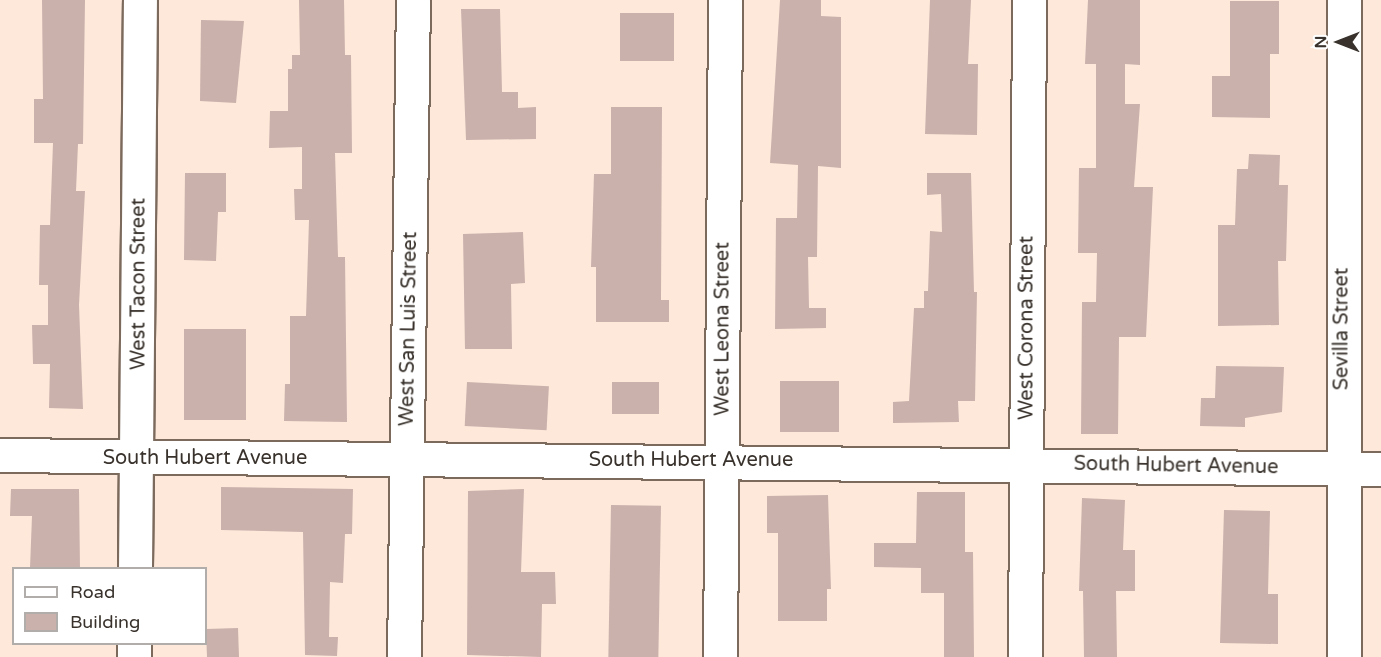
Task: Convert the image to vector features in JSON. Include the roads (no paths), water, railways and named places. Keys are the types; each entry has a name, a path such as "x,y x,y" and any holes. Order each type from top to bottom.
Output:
{"street":[{"name":"West Tacon Street","path":"135,567 138,458 140,0"},
{"name":"West San Luis Street","path":"404,657 413,0"},
{"name":"West Leona Street","path":"720,657 725,0"},
{"name":"West Corona Street","path":"1025,657 1029,0"},
{"name":"Sevilla Street","path":"1344,0 1342,468 1344,657"},
{"name":"South Hubert Avenue","path":"0,455 138,458 722,459 1381,469"}]}
